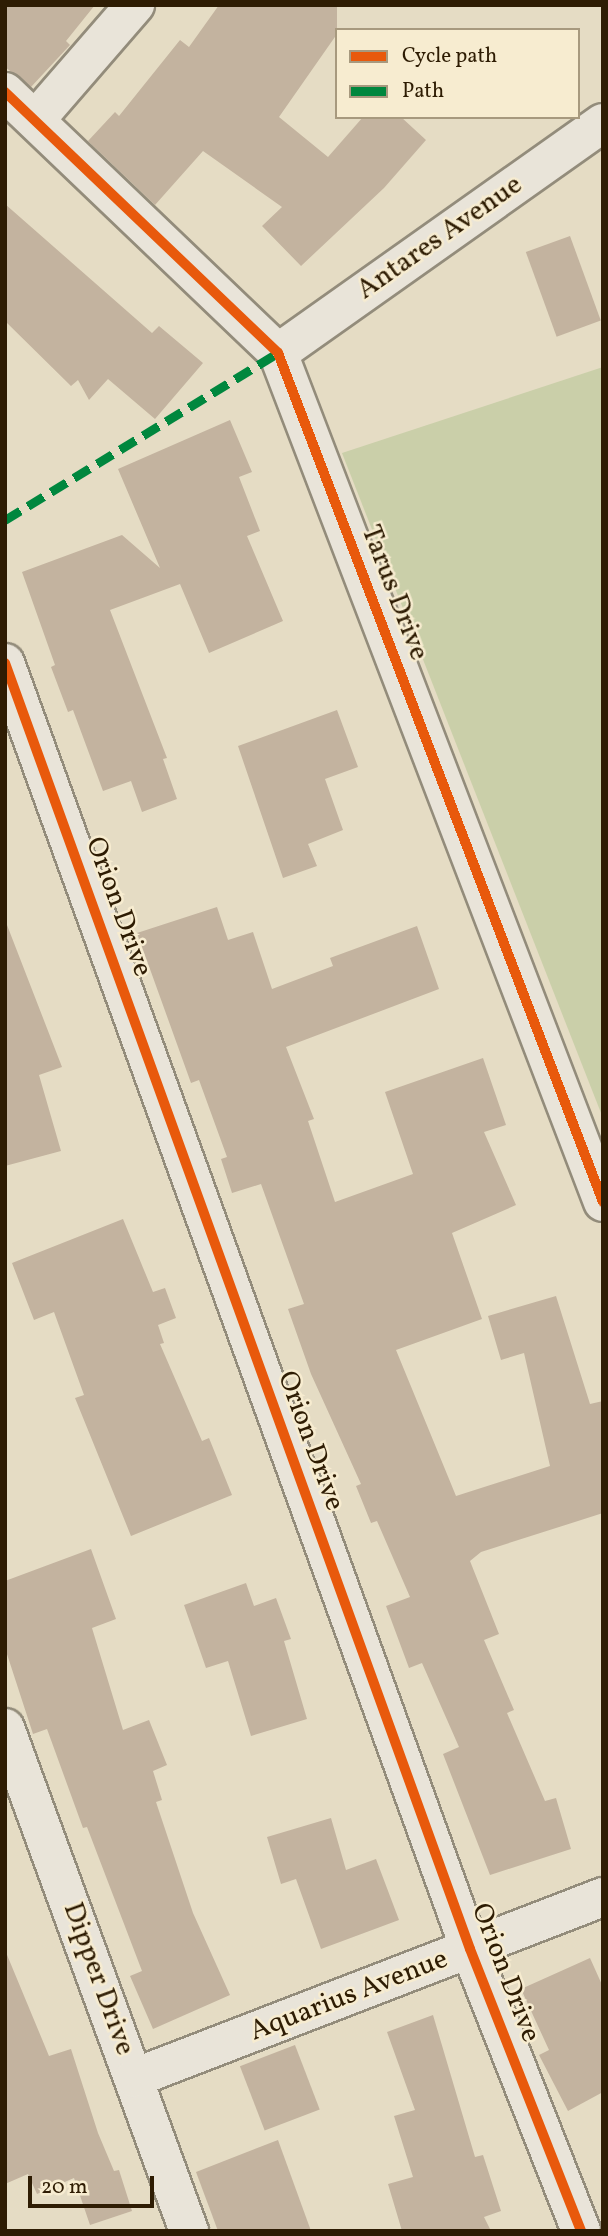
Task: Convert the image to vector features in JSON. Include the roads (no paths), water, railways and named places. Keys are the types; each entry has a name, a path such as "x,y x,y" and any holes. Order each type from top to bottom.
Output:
{"street":[{"path":"37,118 135,5"},
{"name":"Tarus Drive","path":"5,92 37,118 278,353 603,1202"},
{"name":"Antares Avenue","path":"278,353 603,123"},
{"name":"Orion Drive","path":"5,663 470,1949 581,2231"},
{"name":"Dipper Drive","path":"5,1728 189,2231"},
{"name":"Aquarius Avenue","path":"134,2078 603,1897"}]}
